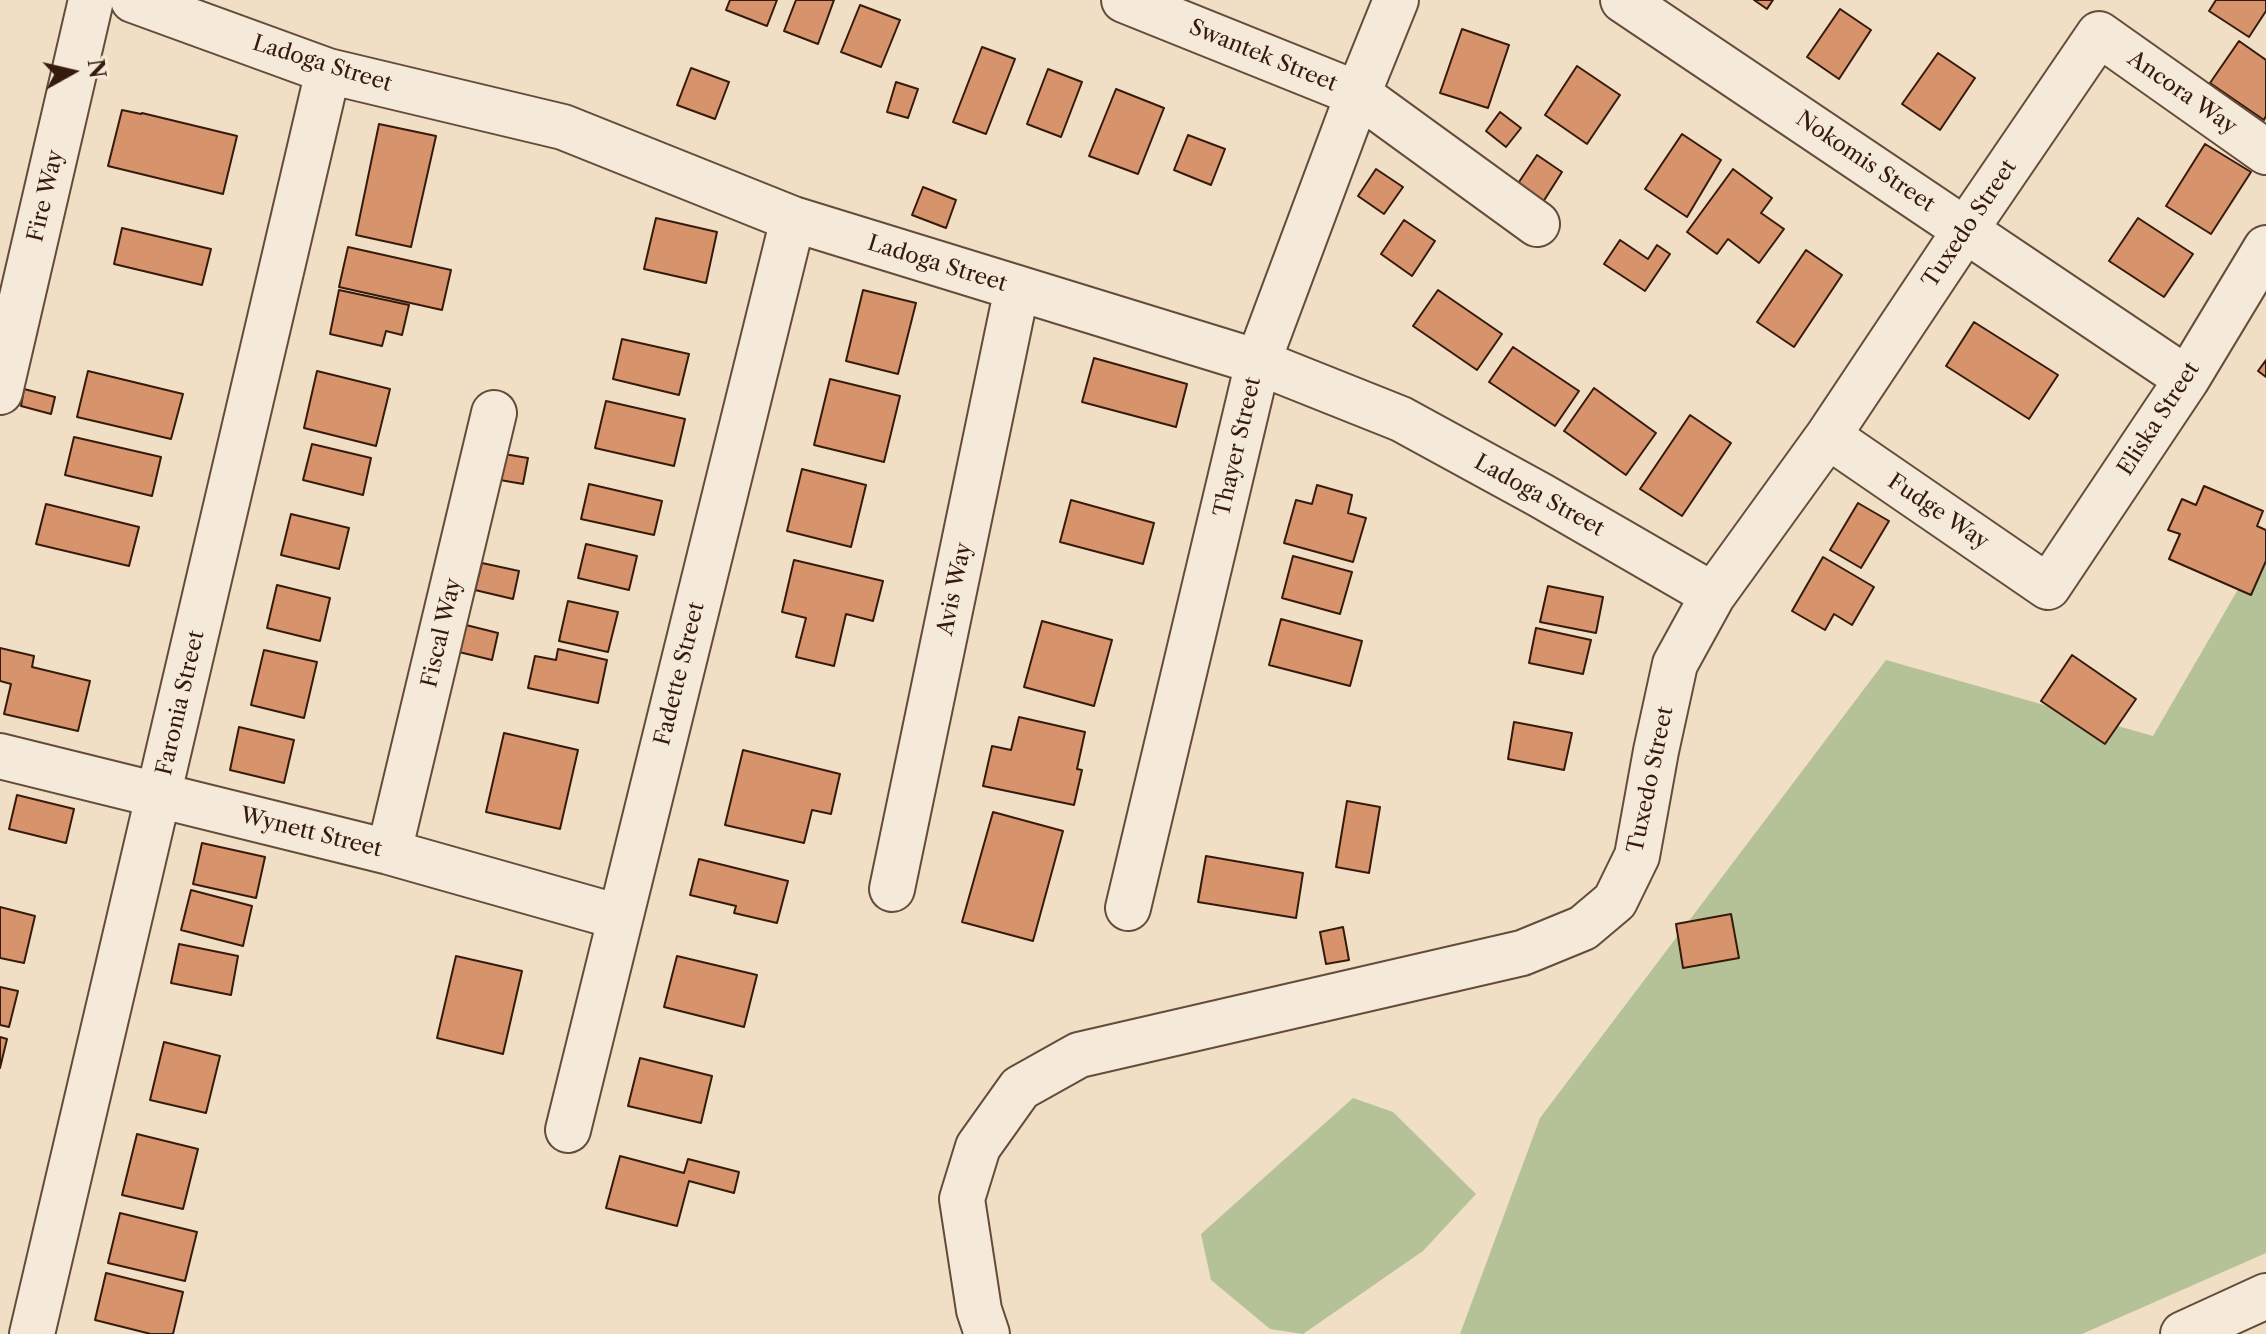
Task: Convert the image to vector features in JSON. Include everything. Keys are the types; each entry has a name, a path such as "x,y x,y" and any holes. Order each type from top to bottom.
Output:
{"street":[{"name":"Fire Way","path":"0,392 91,0"},
{"name":"Ladoga Street","path":"133,0 328,71 563,127 793,219 1258,362 1401,419 1713,595"},
{"name":"Swantek Street","path":"1124,0 1358,94"},
{"name":"Thayer Street","path":"1128,908 1258,362 1396,0"},
{"name":"Nokomis Street","path":"1623,0 2187,379"},
{"name":"Tuxedo Street","path":"987,1334 979,1310 962,1199 978,1147 1020,1088 1079,1055 1522,953 1583,928 1615,901 1637,856 1675,664 1713,595 1828,436 2099,34"},
{"name":"Ancora Way","path":"2099,34 2266,152"},
{"name":"Faronia Street","path":"32,1334 328,71"},
{"path":"1358,94 1537,224"},
{"name":"Fadette Street","path":"568,1130 793,219"},
{"name":"Eliska Street","path":"2048,587 2187,379 2266,248"},
{"name":"Avis Way","path":"892,889 1017,288"},
{"name":"Fiscal Way","path":"389,852 494,413"},
{"name":"Fudge Way","path":"1828,436 2048,587"},
{"name":"Wynett Street","path":"0,756 389,852 619,917"},
{"path":"2183,1334 2266,1296"}],"green space":[{"path":"2266,541 2266,1253 2082,1334 1460,1334 1540,1118 1886,660 2153,736"},
{"path":"1353,1098 1393,1112 1476,1194 1423,1251 1303,1334 1270,1329 1211,1280 1201,1234"}],"building":[{"path":"730,0 777,0 767,26 726,10"},
{"path":"796,0 834,0 818,44 784,31"},
{"path":"1754,0 1773,0 1767,9"},
{"path":"2216,0 2266,0 2266,11 2249,37 2209,11"},
{"path":"860,5 900,20 881,67 841,52"},
{"path":"1840,9 1871,30 1839,79 1807,57"},
{"path":"1462,29 1509,45 1488,108 1440,93"},
{"path":"2239,41 2266,60 2264,120 2210,83"},
{"path":"982,47 1015,59 986,134 953,122"},
{"path":"1938,53 1975,78 1940,130 1902,104"},
{"path":"1577,66 1620,95 1587,144 1545,115"},
{"path":"691,68 729,82 715,119 677,105"},
{"path":"1048,69 1082,82 1061,137 1027,124"},
{"path":"896,82 918,89 908,118 887,112"},
{"path":"1116,89 1164,108 1138,174 1089,156"},
{"path":"122,110 237,136 223,194 108,166"},
{"path":"1500,112 1521,128 1506,147 1486,131"},
{"path":"379,124 436,136 411,247 356,235"},
{"path":"1682,134 1721,160 1687,217 1645,189"},
{"path":"1188,135 1225,149 1211,185 1174,170"},
{"path":"2205,144 2251,172 2211,234 2166,206"},
{"path":"1537,155 1562,172 1543,202 1517,185"},
{"path":"1376,169 1403,187 1384,214 1358,196"},
{"path":"1733,169 1772,198 1761,213 1784,229 1759,263 1728,239 1717,254 1687,232"},
{"path":"923,187 956,200 946,228 912,215"},
{"path":"656,218 717,232 706,283 644,269"},
{"path":"2138,218 2193,254 2164,297 2109,261"},
{"path":"1404,220 1435,241 1412,276 1381,254"},
{"path":"122,228 211,249 202,285 114,264"},
{"path":"1620,240 1648,259 1657,245 1670,254 1645,291 1604,264"},
{"path":"348,247 451,270 442,310 339,287"},
{"path":"1806,250 1842,275 1794,347 1757,322"},
{"path":"339,290 409,305 402,335 386,331 382,346 330,334"},
{"path":"863,290 916,303 898,374 846,361"},
{"path":"1438,290 1502,334 1477,370 1413,326"},
{"path":"1974,322 2058,375 2029,419 1946,366"},
{"path":"622,339 689,354 679,395 613,379"},
{"path":"1513,347 1579,391 1555,426 1489,382"},
{"path":"1094,358 1187,384 1176,427 1082,402"},
{"path":"2266,360 2266,377 2258,371"},
{"path":"88,371 183,394 171,439 77,417"},
{"path":"317,371 390,389 376,446 304,428"},
{"path":"830,379 900,396 884,462 814,445"},
{"path":"1594,388 1656,433 1626,475 1564,431"},
{"path":"24,389 55,397 51,414 21,406"},
{"path":"606,401 685,419 674,466 595,448"},
{"path":"1690,415 1731,443 1682,516 1640,489"},
{"path":"74,437 161,457 152,496 65,475"},
{"path":"312,444 371,458 363,495 303,480"},
{"path":"504,454 528,458 523,484 500,480"},
{"path":"802,469 866,485 851,547 787,531"},
{"path":"589,484 662,501 654,535 581,519"},
{"path":"1317,485 1352,495 1348,513 1366,518 1353,562 1284,543 1296,500 1312,504"},
{"path":"2204,486 2263,511 2257,526 2266,530 2266,561 2251,595 2169,559 2180,534 2168,530 2182,499 2196,505"},
{"path":"1071,500 1154,523 1143,564 1060,542"},
{"path":"1858,503 1889,521 1861,568 1830,550"},
{"path":"46,504 139,527 129,566 36,544"},
{"path":"291,514 349,528 339,569 281,555"},
{"path":"586,544 637,556 629,590 578,578"},
{"path":"1293,556 1352,572 1340,614 1282,598"},
{"path":"1823,557 1874,587 1852,625 1834,614 1825,630 1792,611"},
{"path":"794,560 883,581 873,621 846,614 834,666 796,657 806,618 782,612"},
{"path":"482,563 519,571 513,599 475,590"},
{"path":"277,585 330,598 320,641 267,628"},
{"path":"1548,586 1603,597 1596,633 1540,622"},
{"path":"568,601 618,612 608,652 559,641"},
{"path":"1281,619 1362,641 1350,686 1269,665"},
{"path":"1042,621 1112,640 1094,706 1024,687"},
{"path":"466,625 498,633 492,660 459,652"},
{"path":"1536,628 1591,640 1583,674 1529,663"},
{"path":"0,648 34,656 32,667 90,681 78,731 4,714 11,684 0,681"},
{"path":"558,649 607,660 598,703 528,688 535,656 556,660"},
{"path":"264,650 317,662 304,718 251,705"},
{"path":"2072,655 2136,699 2105,744 2041,701"},
{"path":"1019,717 1085,732 1077,769 1082,770 1074,805 983,786 992,746 1011,750"},
{"path":"1514,722 1572,733 1564,770 1508,759"},
{"path":"239,727 294,740 284,783 230,770"},
{"path":"504,733 578,750 560,829 486,812"},
{"path":"743,750 840,774 831,814 812,810 804,843 725,825"},
{"path":"17,795 74,809 66,843 9,829"},
{"path":"1347,801 1380,807 1369,873 1336,867"},
{"path":"993,812 1063,831 1033,941 962,922"},
{"path":"202,843 265,857 256,898 193,884"},
{"path":"1206,856 1303,873 1296,918 1198,902"},
{"path":"699,859 788,881 777,923 734,913 736,906 690,895"},
{"path":"191,890 252,906 243,946 181,930"},
{"path":"0,907 35,916 24,963 0,958"},
{"path":"1731,914 1739,958 1683,968 1676,924"},
{"path":"1343,927 1349,960 1326,964 1320,932"},
{"path":"179,944 238,956 231,995 171,983"},
{"path":"456,956 522,971 503,1054 437,1038"},
{"path":"677,956 757,975 744,1027 664,1007"},
{"path":"0,987 18,991 9,1027 0,1025"},
{"path":"0,1037 7,1039 0,1068"},
{"path":"164,1042 220,1056 206,1113 150,1100"},
{"path":"640,1058 712,1076 701,1123 628,1106"},
{"path":"137,1134 198,1149 183,1209 122,1195"},
{"path":"620,1156 684,1173 688,1159 739,1172 734,1193 689,1181 677,1226 606,1208"},
{"path":"120,1213 197,1232 185,1281 108,1263"},
{"path":"106,1273 183,1292 173,1334 151,1334 95,1320"}]}
